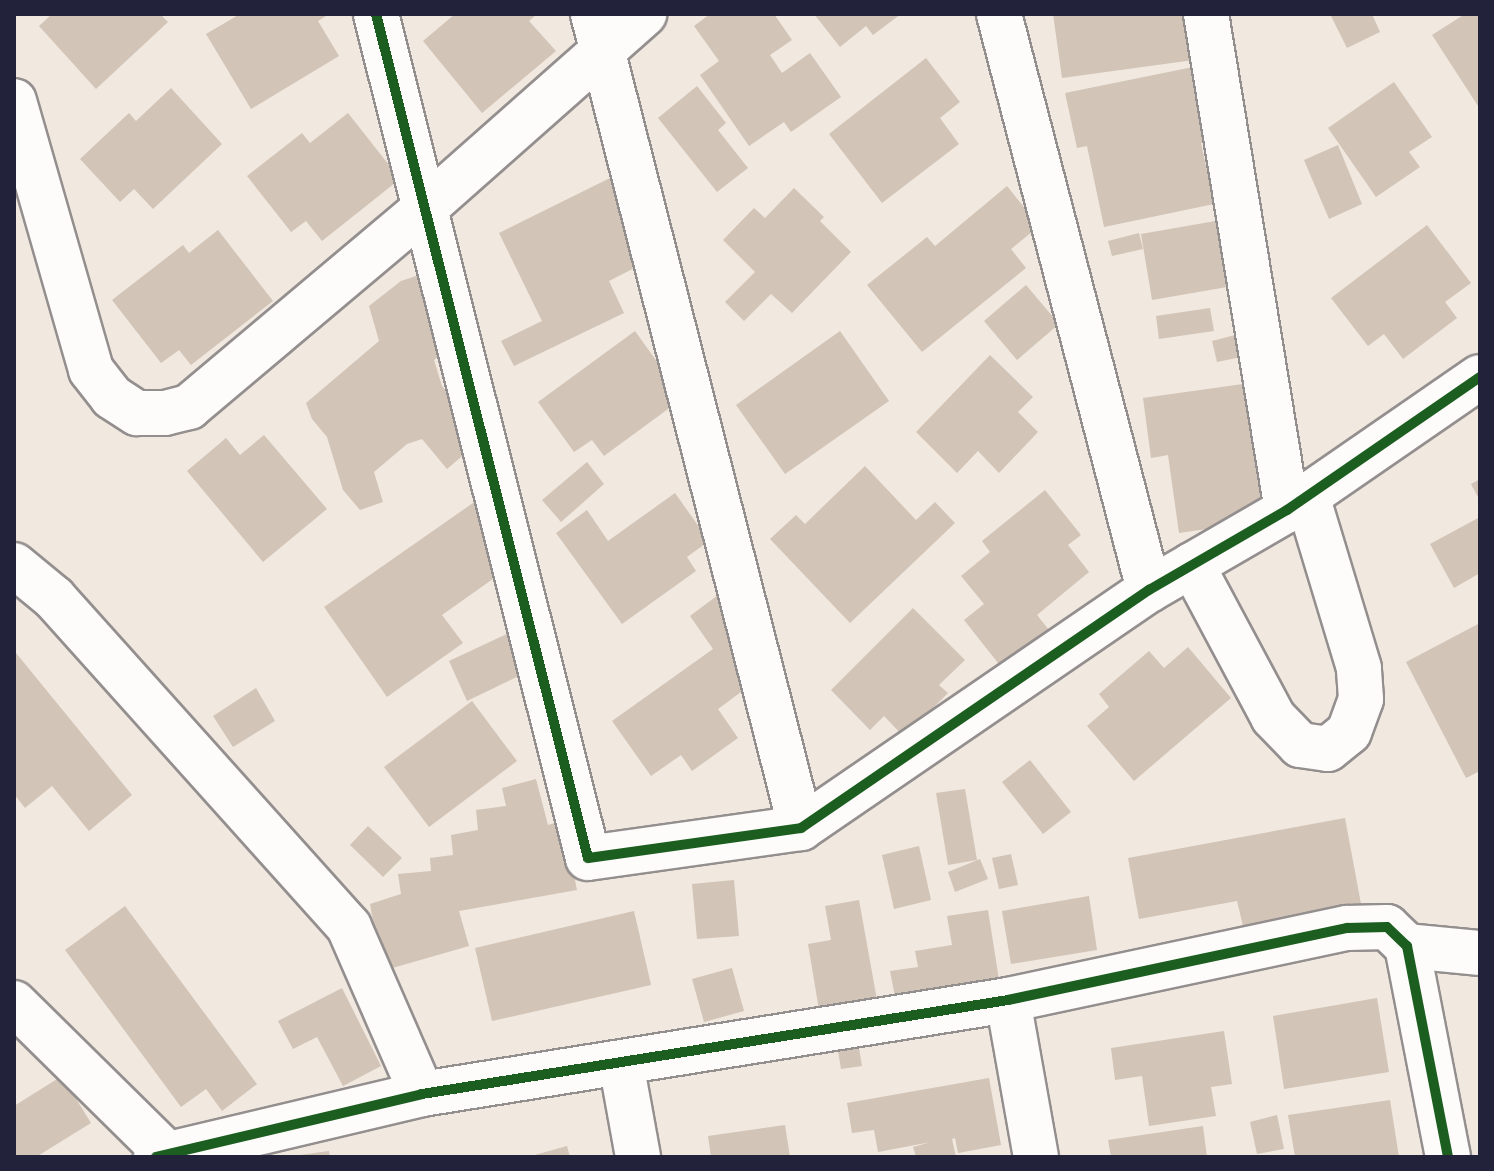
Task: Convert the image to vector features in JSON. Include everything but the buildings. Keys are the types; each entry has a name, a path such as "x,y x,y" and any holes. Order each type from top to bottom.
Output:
{"street":[{"path":"376,14 588,858 801,828 1149,590 1297,503 1480,377"},
{"path":"14,101 91,370 112,397 137,413 165,413 189,407 425,208 598,32 644,14"},
{"path":"999,14 1149,590"},
{"path":"1192,565 1273,717 1300,745 1328,749 1349,732 1361,699 1359,668 1297,503 1206,14"},
{"path":"598,32 801,828"},
{"path":"14,565 54,598 349,927 422,1094"},
{"path":"14,1003 162,1156 223,1151 422,1094 1008,1000 1347,928 1387,927 1407,946 1448,1157"},
{"path":"1407,946 1480,953"},
{"path":"1008,1000 1036,1157"},
{"path":"621,1063 638,1157"}],"cycle path":[{"path":"376,14 588,858 801,828 1149,590 1287,510 1480,377"},
{"path":"156,1157 422,1094 1008,1000 1347,928 1387,927 1407,946 1448,1157"}]}
